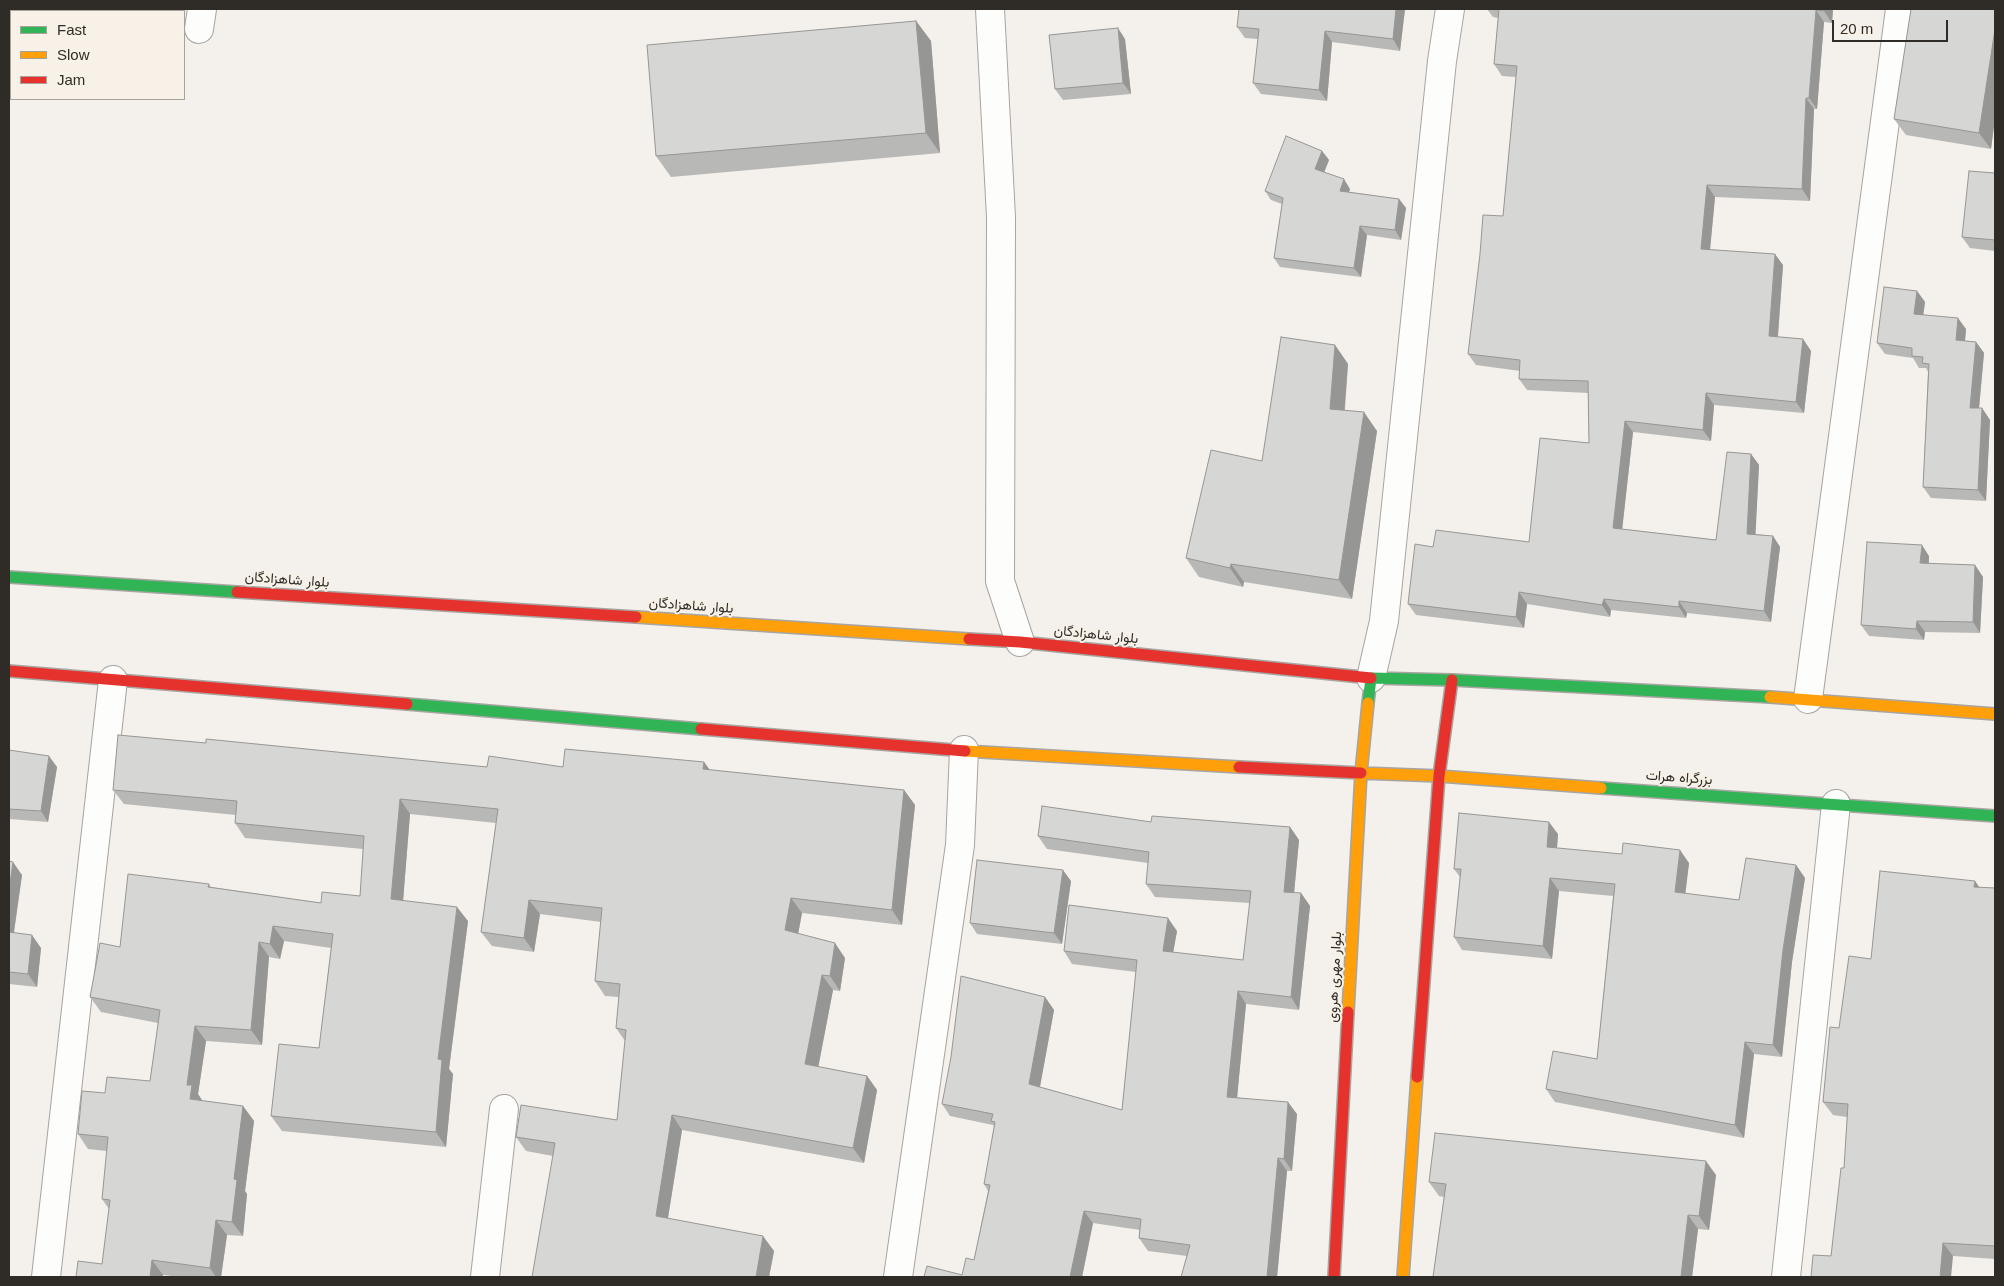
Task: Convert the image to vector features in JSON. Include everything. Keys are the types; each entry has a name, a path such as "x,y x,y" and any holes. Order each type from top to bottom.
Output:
{"main road":[{"name":"بلوار شاهزادگان","path":"9,577 1020,642 1371,678"},
{"path":"9,671 1010,755 1362,773"},
{"path":"1371,678 1452,680 1808,699 1995,714"},
{"name":"بلوار مهری هروی","path":"1334,1277 1362,773 1371,678"},
{"path":"1403,1277 1438,776 1452,680"},
{"name":"بزرگراه هرات","path":"1362,773 1438,776 1995,816"}],"street":[{"path":"990,9 1001,217 1000,581 1020,642"},
{"path":"1371,678 1384,621 1441,71 1450,9"},
{"path":"1808,699 1900,9"},
{"path":"46,1277 113,680"},
{"path":"898,1277 960,845 964,750"},
{"path":"1786,1277 1836,804"},
{"path":"485,1277 504,1109"}],"building":[{"path":"104,9 104,10 50,10"},
{"path":"1239,9 1396,9 1393,39 1325,31 1319,90 1253,83 1259,29 1237,27"},
{"path":"1499,9 1824,9 1824,11 1816,10 1809,98 1806,98 1802,189 1707,185 1701,249 1775,254 1769,336 1803,339 1796,402 1706,393 1703,430 1625,421 1613,528 1716,540 1727,452 1751,454 1747,534 1773,536 1764,611 1679,601 1679,607 1604,599 1602,605 1519,592 1516,617 1408,604 1415,544 1433,547 1436,530 1529,542 1540,438 1589,443 1588,381 1519,379 1520,360 1468,354 1483,215 1503,216 1517,66 1494,64"},
{"path":"1911,9 1995,9 1995,29 1979,133 1894,119"},
{"path":"916,21 926,133 656,156 647,45"},
{"path":"1118,28 1123,83 1055,89 1049,35"},
{"path":"1286,136 1322,151 1315,169 1344,179 1340,191 1399,199 1395,230 1360,226 1354,268 1274,258 1283,198 1265,191"},
{"path":"1969,171 1995,173 1995,240 1962,237"},
{"path":"1884,287 1917,291 1914,314 1958,318 1956,340 1976,342 1970,408 1982,408 1978,490 1923,487 1929,364 1922,363 1923,357 1912,356 1912,348 1877,343"},
{"path":"1281,337 1335,345 1330,409 1364,412 1339,580 1231,564 1230,568 1186,558 1211,450 1262,461"},
{"path":"1867,542 1922,545 1920,563 1975,565 1973,622 1917,621 1916,629 1861,625"},
{"path":"118,735 206,743 206,739 487,767 489,756 563,767 565,749 704,762 703,769 904,790 892,910 791,898 785,930 835,943 830,976 822,975 805,1064 867,1076 853,1148 672,1115 656,1216 763,1236 756,1277 532,1277 555,1143 516,1137 521,1105 617,1120 626,1030 616,1028 620,984 595,981 602,908 529,900 524,938 481,932 498,809 400,799 391,899 457,907 438,1059 442,1060 436,1132 271,1116 279,1044 319,1048 333,934 273,926 270,944 259,942 251,1030 195,1026 187,1085 192,1085 190,1099 243,1106 234,1179 237,1180 232,1222 216,1220 210,1268 152,1260 150,1277 76,1277 78,1261 102,1264 110,1200 102,1199 108,1137 78,1134 82,1091 105,1093 107,1077 150,1081 160,1010 90,997 100,943 120,947 128,874 209,884 208,887 321,903 322,892 360,896 364,836 235,823 237,801 113,790"},
{"path":"9,750 49,756 41,811 9,809"},
{"path":"1042,806 1151,822 1152,816 1290,827 1284,892 1301,893 1291,997 1238,991 1227,1097 1288,1102 1284,1159 1278,1158 1267,1277 1181,1277 1190,1245 1139,1238 1141,1219 1084,1211 1070,1277 924,1277 927,1266 962,1275 966,1258 974,1260 990,1185 984,1184 995,1122 991,1121 993,1114 942,1104 951,1057 961,976 1045,997 1029,1084 1122,1110 1137,960 1064,951 1069,905 1168,918 1163,951 1243,960 1251,891 1146,884 1149,852 1038,836"},
{"path":"1459,813 1549,822 1547,847 1622,854 1623,843 1680,850 1675,892 1739,900 1746,858 1796,865 1783,950 1773,1045 1745,1042 1735,1125 1546,1089 1553,1051 1597,1059 1615,884 1550,878 1543,946 1454,937 1461,869 1454,869"},
{"path":"977,860 1063,870 1054,933 970,923"},
{"path":"9,861 13,862 9,891"},
{"path":"1880,871 1975,881 1974,887 1995,888 1995,1246 1943,1243 1940,1277 1811,1277 1813,1255 1831,1256 1841,1168 1844,1168 1848,1104 1823,1102 1830,1027 1839,1028 1849,956 1871,959"},
{"path":"9,932 32,935 28,974 9,972"},
{"path":"1435,1133 1706,1161 1699,1216 1688,1215 1681,1277 1433,1277 1446,1184 1429,1182"}],"traffic: fast":[{"path":"9,577 237,592"},
{"path":"1368,703 1371,678 1452,680 1770,697"},
{"path":"407,704 701,729"},
{"path":"1601,788 1995,816"}],"traffic: slow":[{"path":"636,617 969,639"},
{"path":"1770,697 1995,714"},
{"path":"1348,1012 1361,773 1368,703"},
{"path":"965,751 1239,767"},
{"path":"1361,773 1439,776 1601,788"},
{"path":"1403,1277 1417,1077"}],"traffic: jam":[{"path":"237,592 636,617"},
{"path":"969,639 1020,642 1371,678"},
{"path":"9,671 407,704"},
{"path":"1417,1077 1439,776 1452,680"},
{"path":"701,729 965,751"},
{"path":"1239,767 1361,773"},
{"path":"1334,1277 1348,1012"}]}
